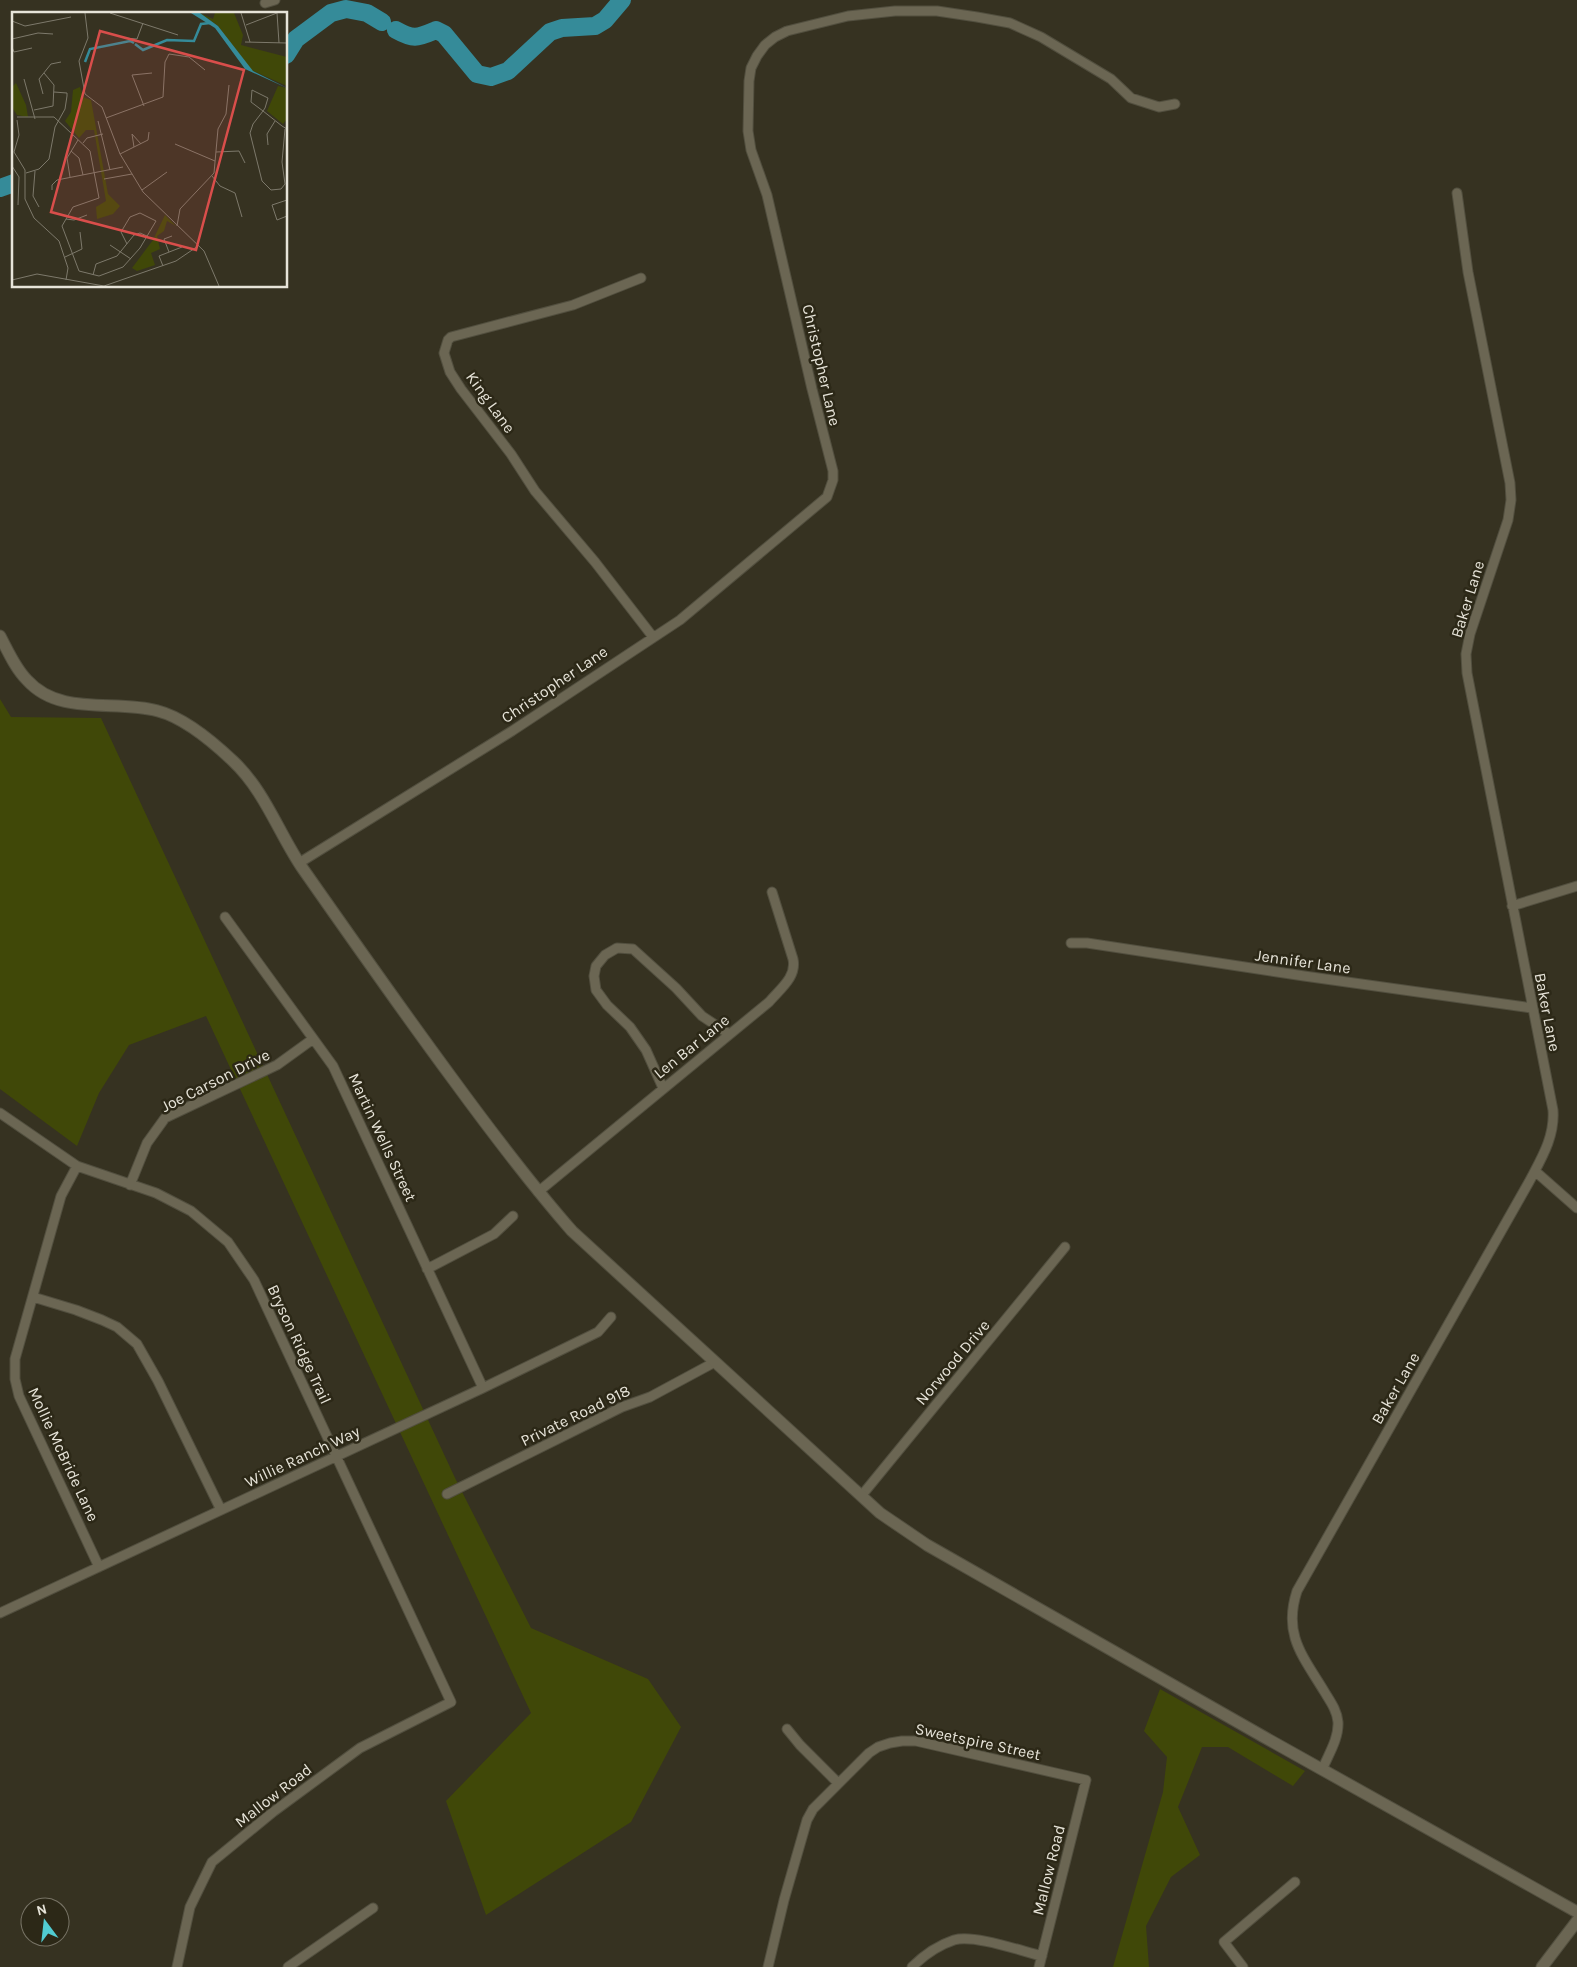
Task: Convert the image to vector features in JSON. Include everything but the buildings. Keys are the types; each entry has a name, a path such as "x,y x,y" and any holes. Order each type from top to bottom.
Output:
{"street":[{"path":"265,2 275,0"},
{"name":"Christopher Lane","path":"299,863 512,731 680,620 824,500 831,489 834,480 833,471 767,195 751,150 748,131 751,68 765,45 787,31 848,16 895,11 937,11 1010,23 1041,37 1111,79 1131,98 1159,107 1175,104"},
{"name":"Baker Lane","path":"1322,1770 1336,1738 1338,1723 1335,1708 1295,1644 1291,1617 1297,1591 1535,1171 1549,1141 1553,1116 1469,685 1466,654 1477,610 1508,520 1511,500 1510,483 1468,272 1457,193"},
{"name":"King Lane","path":"641,278 573,305 451,337 448,340 444,353 450,372 461,389 532,486 595,562 653,637"},
{"path":"0,636 18,670 27,680 49,696 75,703 150,708 176,718 200,733 234,762 251,781 265,802 285,841 299,863 424,1040 538,1192 572,1231 880,1513 927,1545 1322,1770 1577,1912"},
{"path":"1512,906 1577,886"},
{"name":"Len Bar Lane","path":"538,1192 769,1002 792,976 795,966 772,892"},
{"name":"Martin Wells Street","path":"225,917 333,1066 483,1388"},
{"name":"Jennifer Lane","path":"1070,942 1532,1008"},
{"path":"663,1088 646,1050 630,1027 607,1006 596,990 594,976 596,966 605,956 617,948 633,949 676,988 702,1016 729,1034"},
{"name":"Joe Carson Drive","path":"130,1185 148,1143 166,1118 277,1065 313,1039"},
{"name":"Bryson Ridge Trail","path":"0,1113 77,1166 156,1193 191,1211 228,1242 254,1280 451,1702"},
{"name":"Mollie McBride Lane","path":"77,1166 61,1196 49,1235 15,1359 15,1379 19,1396 99,1567"},
{"path":"1535,1171 1577,1208"},
{"path":"427,1269 494,1234 513,1216"},
{"name":"Norwood Drive","path":"862,1495 1065,1247"},
{"path":"33,1297 102,1320 117,1327 136,1344 158,1381 221,1510"},
{"name":"Willie Ranch Way","path":"0,1613 483,1388 598,1332 611,1317"},
{"name":"Private Road 918","path":"447,1494 622,1407 650,1396 715,1362"},
{"name":"Mallow Road","path":"177,1967 190,1907 212,1862 273,1812 360,1748 451,1702"},
{"path":"787,1729 800,1746 838,1784"},
{"name":"Sweetspire Street","path":"768,1967 802,1834 813,1809 873,1750 890,1743 902,1741 929,1744 1086,1780"},
{"name":"Mallow Road","path":"1039,1967 1086,1780"},
{"path":"1243,1967 1224,1942 1295,1882"},
{"path":"288,1967 373,1908"},
{"path":"1542,1967 1577,1921"},
{"path":"912,1967 927,1954 956,1939 974,1939 1042,1956"}],"green space":[{"path":"0,699 11,717 101,718 456,1480 531,1628 648,1679 681,1727 631,1822 486,1915 446,1801 531,1713 206,1016 129,1045 99,1093 77,1146 0,1089"},
{"path":"1160,1689 1305,1771 1293,1786 1228,1747 1202,1747 1178,1807 1200,1855 1171,1877 1146,1926 1149,1967 1113,1967 1163,1792 1167,1757 1144,1731"}],"waterway":[{"path":"396,30 412,37 436,30 444,34 477,74 491,77 508,71 550,32 562,28 595,26 605,20 622,0"},
{"path":"288,52 296,39 331,13 346,9 367,13 382,22"},
{"path":"0,188 12,184"}]}
